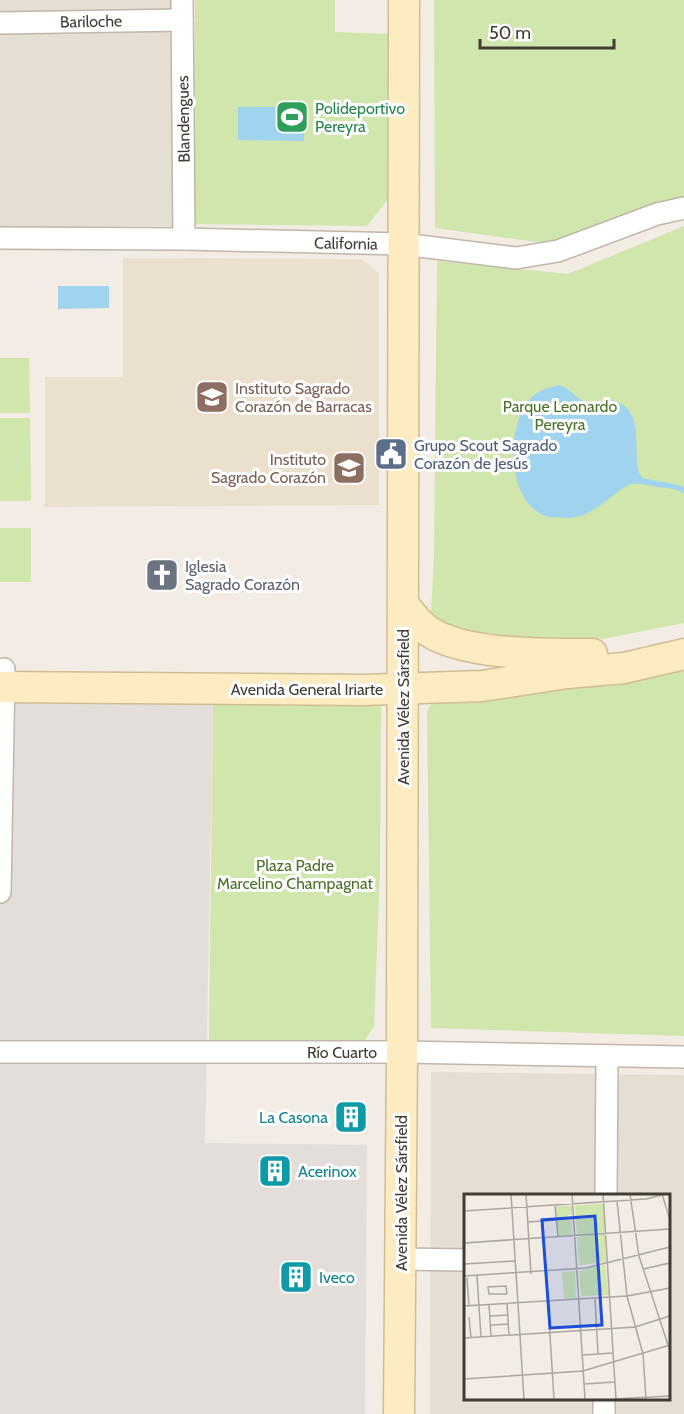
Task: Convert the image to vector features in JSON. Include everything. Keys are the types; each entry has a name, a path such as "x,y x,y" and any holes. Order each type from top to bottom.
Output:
{"main road":[{"name":"Avenida Vélez Sársfield","path":"399,1414 404,0"},
{"path":"403,604 428,630 454,642 511,651 592,654"},
{"name":"Avenida General Iriarte","path":"403,679 592,654 684,634"},
{"name":"Avenida General Iriarte","path":"2,678 403,679 482,686 567,673 624,668 684,654"}],"street":[{"name":"Bariloche","path":"0,22 182,10"},
{"name":"Blandengues","path":"182,10 184,239"},
{"name":"California","path":"0,238 403,244 498,257 529,257 558,251 657,214 684,208"},
{"path":"0,892 2,678"},
{"name":"Río Cuarto","path":"0,1052 402,1052 684,1057"},
{"path":"606,1194 607,1056"},
{"path":"400,1259 464,1260"}],"shaded area":[{"path":"0,0 172,0 173,226 0,227"},
{"name":"Instituto Sagrado Corazón de Barracas","path":"123,258 361,259 379,273 379,505 45,507 45,377 123,377"},
{"path":"213,698 205,1143 367,1145 365,1414 0,1414 0,701"},
{"path":"431,1072 684,1075 684,1414 430,1414"}],"green space":[{"name":"Polideportivo Pereyra","path":"195,0 335,0 335,32 390,34 388,199 367,226 194,224"},
{"path":"434,0 684,0 684,201 565,246 435,228"},
{"name":"Parque Leonardo Pereyra","path":"684,226 684,623 602,639 507,646 436,625 431,613 434,556 437,261 568,274"},
{"path":"0,358 29,358 30,413 0,413"},
{"path":"0,418 30,418 31,501 0,501"},
{"path":"0,528 31,528 31,582 0,582"},
{"path":"684,669 684,1036 431,1028 427,711 436,696 607,684 665,675"},
{"name":"Plaza Padre Marcelino Champagnat","path":"381,697 380,871 374,1027 364,1041 209,1042 213,698"}],"water":[{"path":"238,107 304,107 304,141 238,140"},
{"path":"58,286 109,286 109,308 58,309"},
{"path":"559,385 586,402 614,401 625,406 635,424 638,469 642,478 679,485 684,488 684,494 674,489 631,484 594,510 572,518 547,517 532,507 522,494 516,477 514,440 518,422 534,395"}],"place":[{"name":"Polideportivo Pereyra","path":"292,117"},
{"name":"Instituto Sagrado Corazón de Barracas","path":"212,397"},
{"name":"Grupo Scout Sagrado Corazón de Jesús","path":"391,454"},
{"name":"Instituto Sagrado Corazón","path":"349,468"},
{"name":"Iglesia Sagrado Corazón","path":"162,575"},
{"name":"La Casona","path":"351,1117"},
{"name":"Acerinox","path":"275,1171"},
{"name":"Iveco","path":"296,1277"}]}
